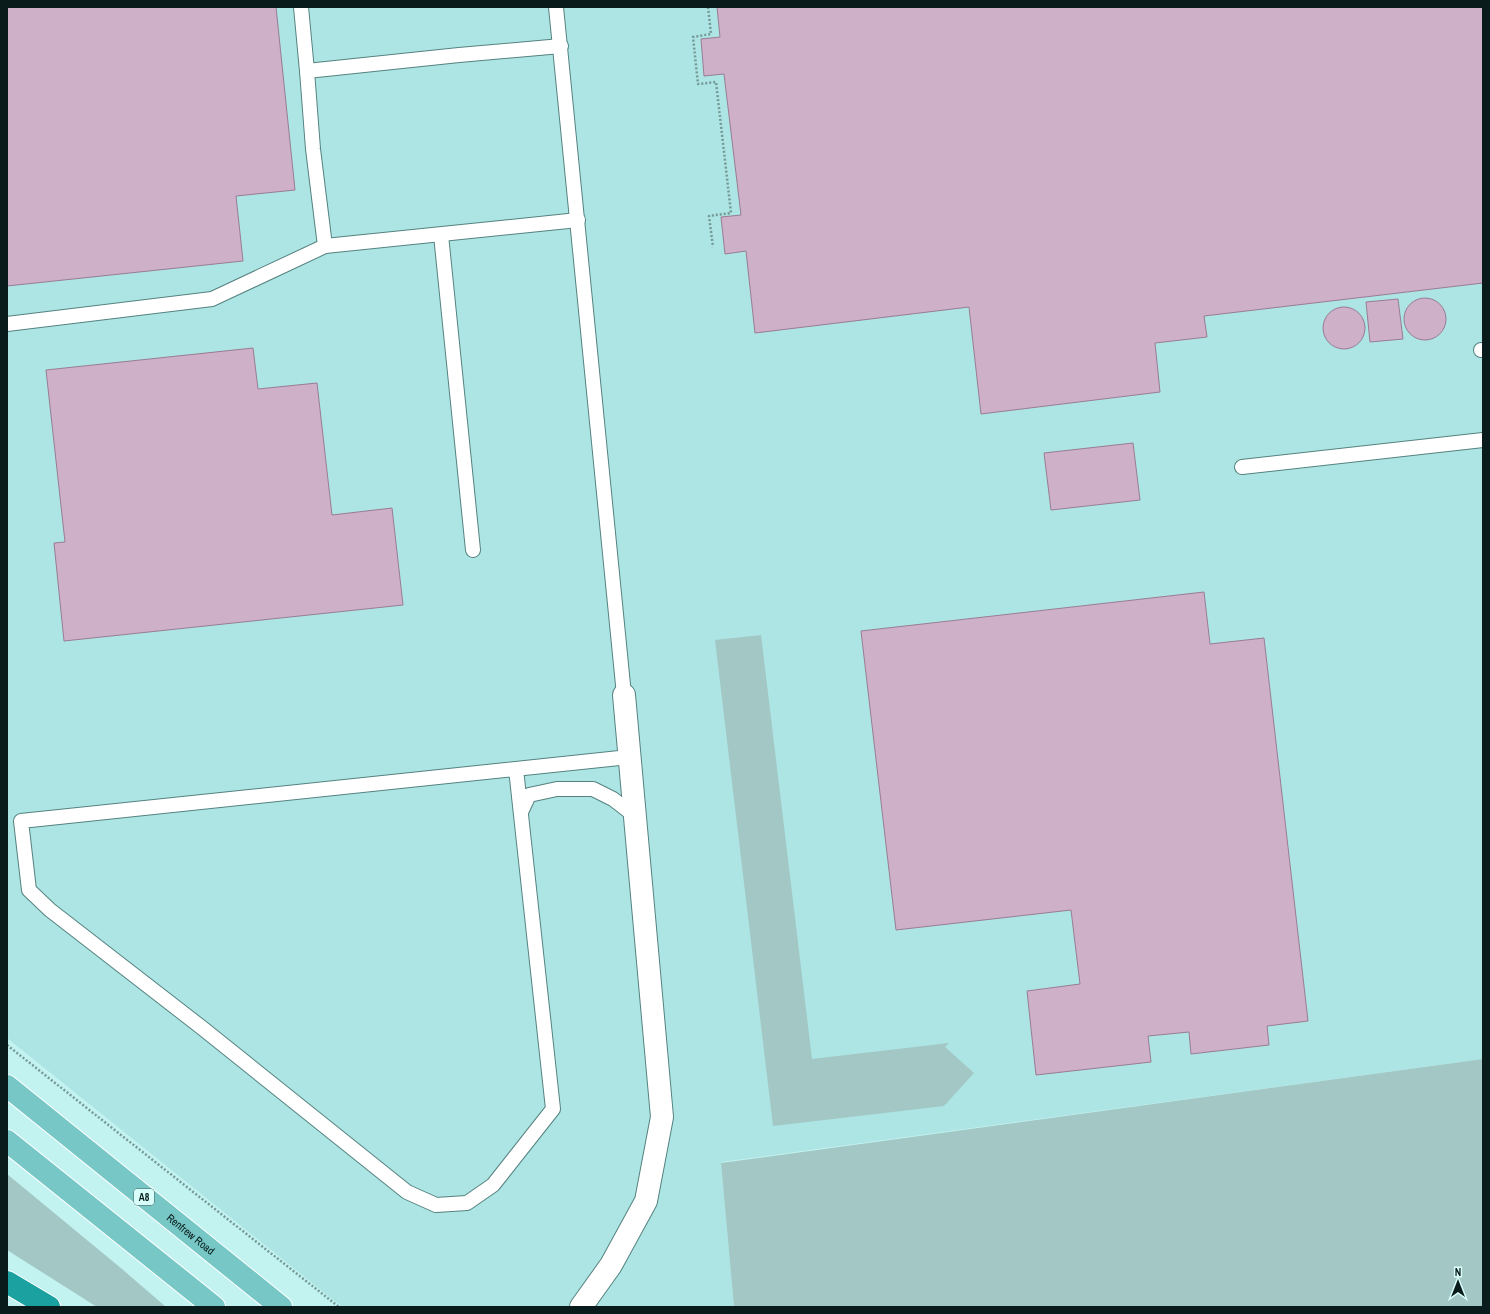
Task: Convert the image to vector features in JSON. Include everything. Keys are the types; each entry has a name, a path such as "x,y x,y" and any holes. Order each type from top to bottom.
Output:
{"highway":[{"path":"7,1282 48,1307"}],"main road":[{"name":"Renfrew Road","path":"7,1086 281,1307"},
{"path":"7,1141 214,1307"}],"street":[{"path":"582,1307 612,1265 646,1201 662,1117 624,695"}],"lane":[{"path":"301,7 314,149 325,246"},
{"path":"556,7 624,695"},
{"path":"307,71 561,46"},
{"path":"7,324 212,299 325,246 578,220"},
{"path":"441,235 473,550"},
{"path":"1242,467 1483,440"},
{"path":"516,768 553,1109 493,1185 468,1203 436,1205 407,1192 201,1026 50,910 29,890 21,821 516,768 629,757"},
{"path":"521,812 529,795 557,789 593,789 613,799 635,816"}],"path":[{"path":"708,7 711,34 693,37 698,84 716,82 731,213 710,216 713,247"},
{"path":"7,1045 339,1307"}],"shaded area":[{"path":"7,7 1483,7 1483,1059 721,1162 734,1307 342,1307 7,1038"},
{"path":"761,635 812,1059 949,1043 945,1047 974,1073 944,1106 773,1126 715,640"},
{"path":"1483,1059 1483,1307 734,1307 721,1163"},
{"path":"7,1174 166,1307 97,1307 7,1250"}],"building":[{"path":"7,7 276,7 295,190 236,196 243,261 7,286"},
{"path":"717,7 1483,7 1483,283 1204,316 1207,337 1155,343 1160,392 981,414 969,307 755,333 746,251 725,254 721,217 741,215 724,74 704,76 701,39 720,37"},
{"path":"1421,298 1429,298 1437,301 1443,307 1446,319 1443,331 1437,337 1429,340 1421,340 1413,337 1407,331 1404,323 1404,315 1407,307 1413,301"},
{"path":"1398,299 1403,339 1370,342 1366,302"},
{"path":"1340,307 1348,307 1356,310 1362,316 1365,328 1362,340 1356,346 1348,349 1340,349 1332,346 1326,340 1323,332 1323,324 1326,316 1332,310"},
{"path":"253,348 258,389 317,383 332,515 392,508 403,605 64,641 54,543 65,542 46,370"},
{"path":"1133,443 1140,500 1051,510 1044,453"},
{"path":"1204,592 1210,644 1264,638 1308,1021 1267,1026 1269,1045 1191,1054 1189,1032 1148,1036 1151,1062 1036,1075 1027,991 1080,984 1071,910 896,930 861,631"}]}
